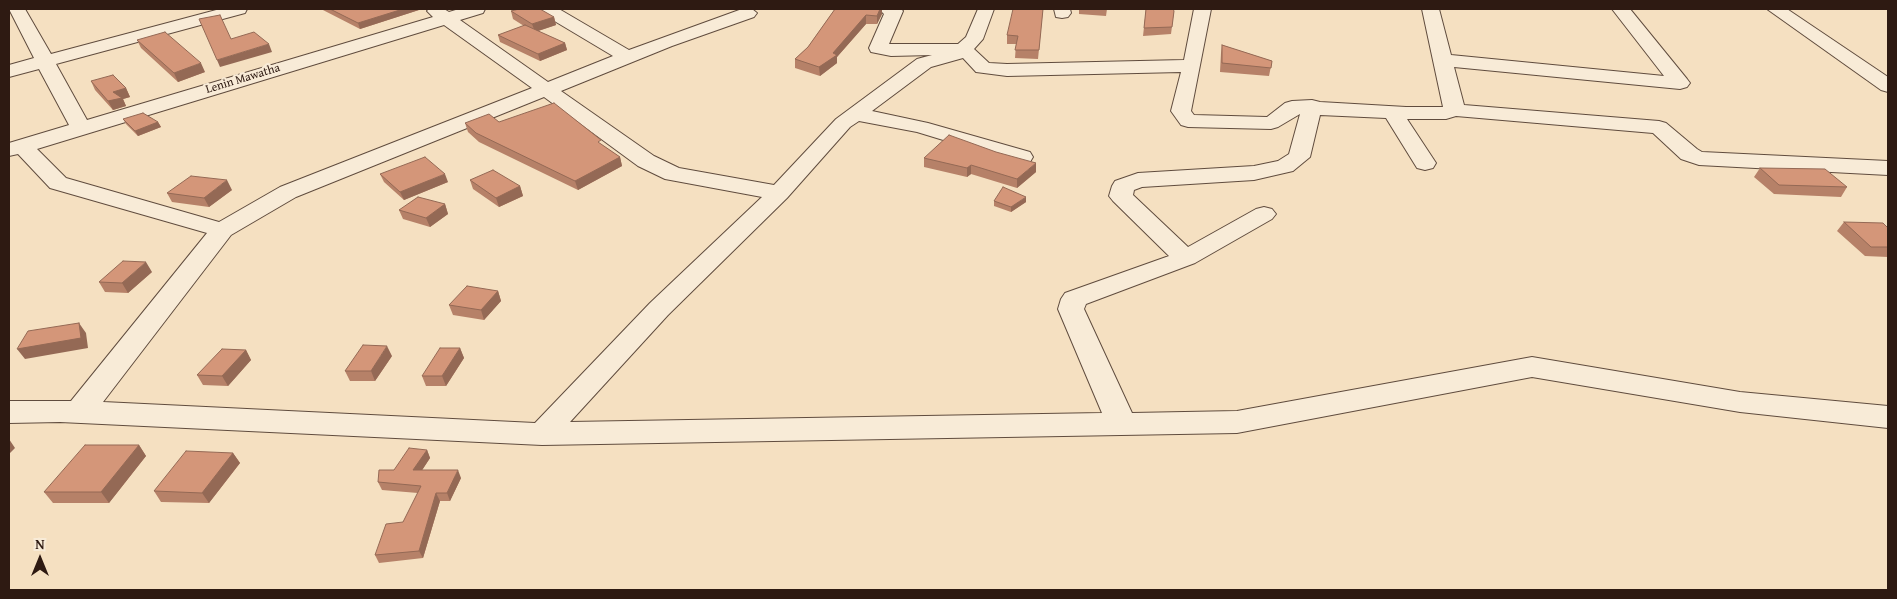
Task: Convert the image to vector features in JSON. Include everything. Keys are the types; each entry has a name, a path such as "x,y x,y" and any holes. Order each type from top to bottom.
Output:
{"street":[{"path":"9,71 239,9"},
{"name":"Lenin Mawatha","path":"15,148 439,14 477,9"},
{"path":"547,9 628,57"},
{"path":"887,9 894,11 878,48 891,50 964,49 984,68 1007,70 1192,66"},
{"path":"542,434 659,308 779,193 843,123 924,63 958,54 974,39 986,9"},
{"path":"1203,9 1181,111 1188,121 1270,123 1282,117 1292,107 1312,106 1392,112 1446,113 1453,110 1659,127 1690,154 1699,158 1888,168"},
{"path":"1430,9 1453,110"},
{"path":"1443,60 1680,83 1621,9"},
{"path":"1776,9 1887,83"},
{"path":"19,11 81,128"},
{"path":"79,412 222,230 288,192 628,57 748,13"},
{"path":"439,14 646,161 673,174 779,193"},
{"path":"1186,258 1121,196 1123,186 1138,180 1254,173 1285,166 1299,157 1312,106"},
{"path":"1392,112 1424,163"},
{"path":"856,114 921,127 1022,157"},
{"path":"15,148 58,183 222,230"},
{"path":"1122,424 1071,309 1074,299 1186,258 1264,214"},
{"path":"9,412 79,412 542,434 1237,422 1532,366 1740,402 1888,417"}],"building":[{"path":"330,9 403,9 358,23"},
{"path":"540,9 554,17 532,24 511,11"},
{"path":"835,9 880,9 877,16 866,15 833,53 837,55 819,67 795,59 808,47"},
{"path":"1013,9 1043,9 1039,50 1015,50 1018,36 1007,35"},
{"path":"1146,9 1173,9 1172,27 1144,28"},
{"path":"220,15 231,39 254,32 269,44 217,60 199,19"},
{"path":"525,25 565,43 538,54 498,35"},
{"path":"165,32 201,63 174,73 137,40"},
{"path":"1222,45 1272,61 1271,68 1222,63"},
{"path":"113,75 126,88 113,92 122,98 108,101 91,81"},
{"path":"554,103 601,140 598,142 620,157 575,181 476,133 465,123 489,114 499,122"},
{"path":"143,113 158,122 135,131 123,119"},
{"path":"949,135 996,152 1036,163 1017,179 971,165 967,168 924,158"},
{"path":"425,157 445,174 400,192 380,174"},
{"path":"1760,168 1825,169 1847,187 1779,185"},
{"path":"493,170 520,186 496,198 470,180"},
{"path":"191,176 227,180 204,198 167,193"},
{"path":"1003,187 1026,197 1011,207 994,201"},
{"path":"418,197 445,204 426,218 399,210"},
{"path":"1844,222 1883,223 1888,228 1888,247 1871,247"},
{"path":"123,261 146,262 122,283 99,282"},
{"path":"467,286 498,291 481,310 449,305"},
{"path":"79,323 81,338 17,349 28,331"},
{"path":"363,345 387,346 371,371 345,371"},
{"path":"440,348 460,348 442,376 422,376"},
{"path":"222,349 246,350 222,376 197,375"},
{"path":"85,445 139,445 101,492 44,492"},
{"path":"409,448 427,450 413,470 458,470 447,493 436,493 419,551 375,555 386,524 403,522 421,486 378,482 379,470 394,470"},
{"path":"186,451 233,453 202,493 154,491"}]}
